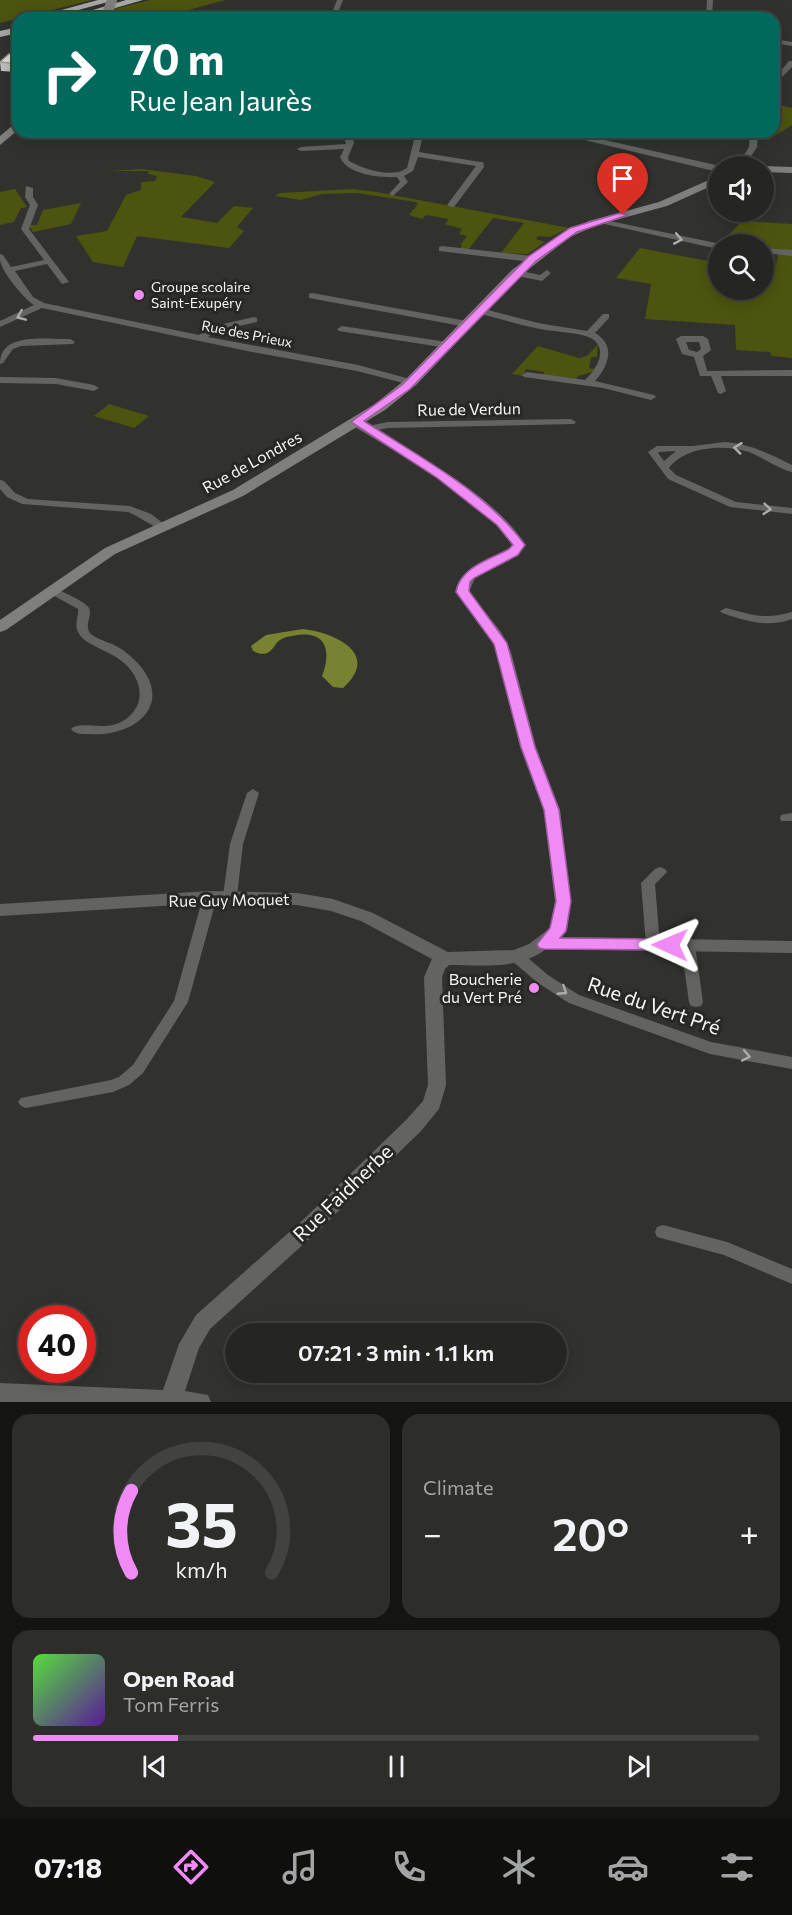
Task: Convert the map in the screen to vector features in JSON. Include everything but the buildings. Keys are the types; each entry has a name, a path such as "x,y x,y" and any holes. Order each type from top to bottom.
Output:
{"highway":[{"path":"62,12 111,0"},
{"path":"91,12 138,0"}],"main road":[{"path":"774,170 791,170"},
{"name":"Rue de Londres","path":"0,627 110,551 238,494 362,425 380,406 411,382 532,258 574,230 650,208 708,182"}],"street":[{"path":"780,76 792,63"},
{"path":"348,138 350,146 344,157 350,165 378,173 399,174 410,168 418,138"},
{"path":"582,138 708,167"},
{"path":"747,156 753,147 754,138"},
{"path":"300,149 350,146"},
{"path":"414,154 480,164 451,205"},
{"path":"393,194 404,182 399,174"},
{"path":"29,188 29,197 34,205 25,230 65,282"},
{"path":"600,221 708,244"},
{"path":"442,249 532,258"},
{"path":"774,252 792,254"},
{"path":"4,264 49,261"},
{"path":"0,324 29,313 41,305 30,299 4,264"},
{"path":"516,273 542,278 547,273"},
{"path":"312,296 467,324"},
{"name":"Rue des Prieux","path":"41,305 358,368 411,382"},
{"path":"480,311 544,328 589,334 600,340 605,347 602,370 587,383"},
{"path":"589,334 606,316"},
{"path":"201,338 213,329 254,320"},
{"path":"342,329 447,345"},
{"path":"0,361 10,348 19,343 70,342"},
{"path":"698,355 703,374 792,373"},
{"path":"715,373 721,391"},
{"path":"527,375 603,385 651,397"},
{"path":"0,380 56,381 94,388"},
{"name":"Rue de Verdun","path":"362,425 571,422"},
{"path":"362,425 450,482 501,523 519,545 513,552 469,575 464,582 462,592 501,643 528,747 552,810 563,901 558,931 544,944 516,956 446,959"},
{"path":"665,470 667,463 691,448"},
{"path":"792,469 744,448 657,449 653,452 672,477 734,505 792,512"},
{"path":"0,483 11,495 26,502 130,509 147,516 163,527"},
{"path":"53,591 83,607 81,625 83,632 88,638 127,659 142,677 147,691 147,702 143,709 124,728 77,729"},
{"path":"726,611 762,621 777,620 792,615"},
{"path":"230,896 231,871 238,835 253,793"},
{"path":"652,944 648,883 660,872"},
{"name":"Rue Guy Moquet","path":"0,910 230,896 297,899 342,908 379,922 446,959"},
{"path":"26,1102 113,1086 130,1077 138,1069 181,1002 210,897"},
{"path":"544,944 792,947"},
{"path":"688,945 696,1002"},
{"name":"Rue du Vert Pré","path":"516,956 543,979 574,999 710,1048 792,1063"},
{"name":"Rue Faidherbe","path":"170,1401 190,1344 203,1322 312,1224 414,1125 432,1104 437,1085 433,977 437,965 446,959"},
{"path":"663,1233 727,1249 792,1277"},
{"path":"0,1393 200,1402"}],"shaded area":[{"path":"0,0 92,0 44,12 12,12 12,20 0,23"},
{"path":"150,0 225,0 181,12 103,12"},
{"path":"780,105 792,108 792,125 780,132"},
{"path":"736,138 771,138 768,140"},
{"path":"141,169 196,176 215,182 181,217 217,223 234,206 253,208 237,227 244,231 229,248 137,236 123,267 93,262 76,236 107,231 126,195 141,190 141,182 155,181 157,176 148,174 149,171 110,171"},
{"path":"15,189 27,207 21,208 14,222 0,225 0,192"},
{"path":"353,189 569,228 550,237 538,236 536,239 545,242 528,254 501,253 524,223 493,218 468,250 460,249 467,236 459,234 462,229 445,224 449,219 426,215 422,219 409,215 418,204 416,202 357,193 322,194 301,200 275,196 280,193"},
{"path":"81,203 71,224 33,232 30,228 30,225 37,225 43,210"},
{"path":"741,222 792,224 792,251 774,249 774,234 730,234"},
{"path":"640,248 708,261 708,300 774,300 774,267 776,267 778,253 792,255 792,358 772,356 770,352 736,350 735,325 645,319 651,284 616,278"},
{"path":"598,344 597,357 591,357 589,368 595,369 576,379 543,376 544,372 526,369 523,376 512,374 538,346 579,358 587,356"},
{"path":"109,404 149,416 134,428 94,416"},
{"path":"303,629 340,640 356,655 357,665 354,676 343,688 333,687 322,676 326,652 321,640 316,637 298,635 284,638 265,654 253,651 251,646 266,635"}],"place":[{"name":"Groupe scolaire Saint-Exupéry","path":"139,295"},
{"name":"Boucherie du Vert Pré","path":"534,988"}],"route":[{"path":"623,215 574,230 532,258 406,387 356,422 440,475 501,523 514,536 519,545 518,549 513,552 469,575 464,582 462,592 501,643 528,747 552,810 563,901 561,924 558,931 544,944 670,945"}]}
